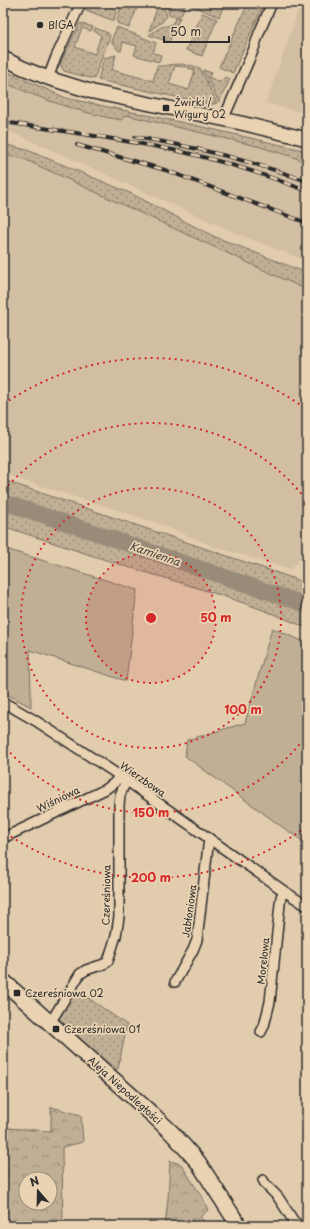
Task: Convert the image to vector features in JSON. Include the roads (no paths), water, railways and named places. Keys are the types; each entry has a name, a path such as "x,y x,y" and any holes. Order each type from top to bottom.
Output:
{"main road":[{"name":"Aleja Niepodległości","path":"3,981 172,1133 198,1162 233,1220 239,1226"}],"street":[{"path":"48,78 81,3"},
{"path":"223,120 272,3"},
{"path":"3,58 48,78 93,92 307,139"},
{"name":"Wierzbowa","path":"3,702 36,721 307,906"},
{"name":"Wiśniowa","path":"3,838 106,789 114,783 123,781"},
{"name":"Czereśniowa","path":"50,1023 80,974 86,970 104,964 109,959 116,936 119,917 119,805 123,781"},
{"name":"Jabłoniowa","path":"175,982 194,950 209,838"},
{"name":"Morelowa","path":"261,1032 270,1002 280,900 284,891"},
{"path":"263,1180 278,1197 296,1224 304,1226"}],"waterway":[{"name":"Kamienna","path":"3,502 307,605"}],"railway":[{"path":"3,122 116,139 183,152 246,169 307,191"},
{"path":"135,137 222,155 307,181"},
{"path":"77,145 165,170 307,223"}],"place":[{"name":"BIGA","path":"40,25"},
{"name":"Żwirki / Wigury 02","path":"166,108"},
{"name":"Czereśniowa 02","path":"17,993"},
{"name":"Czereśniowa 01","path":"56,1029"}]}
